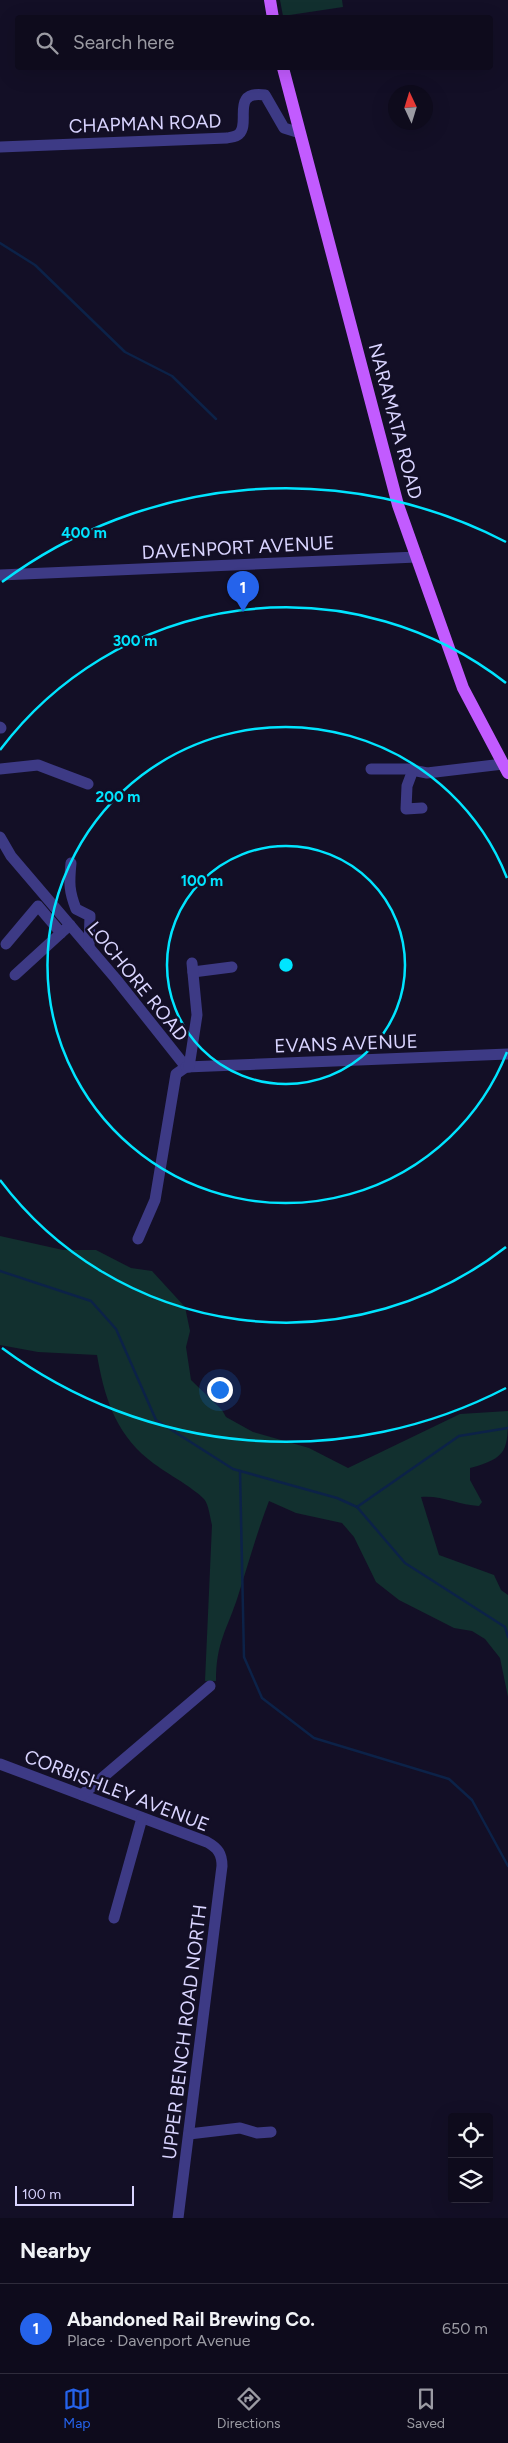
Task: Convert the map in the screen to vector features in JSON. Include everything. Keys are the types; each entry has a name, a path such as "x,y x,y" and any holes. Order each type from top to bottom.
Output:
{"main road":[{"path":"270,0 272,15"},
{"name":"NARAMATA ROAD","path":"284,70 389,474 463,688 506,768"}],"street":[{"name":"CHAPMAN ROAD","path":"0,147 227,138 238,135 243,129 242,108 248,98 257,94 265,95 271,102 284,128 300,133"},
{"name":"DAVENPORT AVENUE","path":"0,575 417,557"},
{"path":"0,769 38,765 88,784"},
{"path":"371,769 428,772 506,768"},
{"path":"413,770 406,786 406,809 422,808"},
{"name":"LOCHORE ROAD","path":"0,837 11,856 89,947 187,1067 176,1074 155,1200 138,1239"},
{"path":"71,863 68,885 76,909 90,916 89,947"},
{"path":"6,944 38,906 61,933"},
{"path":"15,975 70,926"},
{"path":"187,1067 197,1015 192,967 232,966"},
{"name":"EVANS AVENUE","path":"187,1067 508,1054"},
{"path":"82,1795 210,1686"},
{"name":"CORBISHLEY AVENUE","path":"0,1764 207,1842 219,1851"},
{"path":"114,1918 142,1818"},
{"name":"UPPER BENCH ROAD NORTH","path":"178,2218 222,1866 219,1851"},
{"path":"189,2134 240,2128 257,2133 271,2132"}],"green space":[{"path":"280,0 342,0 343,7 283,15"},
{"path":"0,1236 63,1250 96,1250 131,1268 152,1271 185,1307 190,1331 186,1347 191,1380 222,1410 226,1417 253,1432 309,1448 348,1468 460,1414 508,1411 506,1444 499,1456 470,1468 470,1480 482,1502 479,1506 436,1497 421,1497 439,1555 494,1575 501,1590 508,1595 508,1697 500,1658 485,1639 472,1631 454,1628 399,1600 376,1582 354,1537 342,1523 296,1513 269,1501 220,1646 216,1681 205,1681 212,1525 206,1502 193,1489 148,1459 127,1437 107,1398 97,1355 38,1352 0,1345"}],"waterway":[{"path":"0,243 35,265 125,352 172,376 216,419"},
{"path":"0,1271 91,1301 116,1329 156,1420 233,1469 337,1498 357,1507 405,1563 505,1627 508,1637"},
{"path":"357,1507 459,1436 508,1428"},
{"path":"240,1471 244,1657 262,1698 314,1738 449,1779 472,1800 508,1866"}],"place":[{"name":"Abandoned Rail Brewing Co.","path":"243,612"}]}
